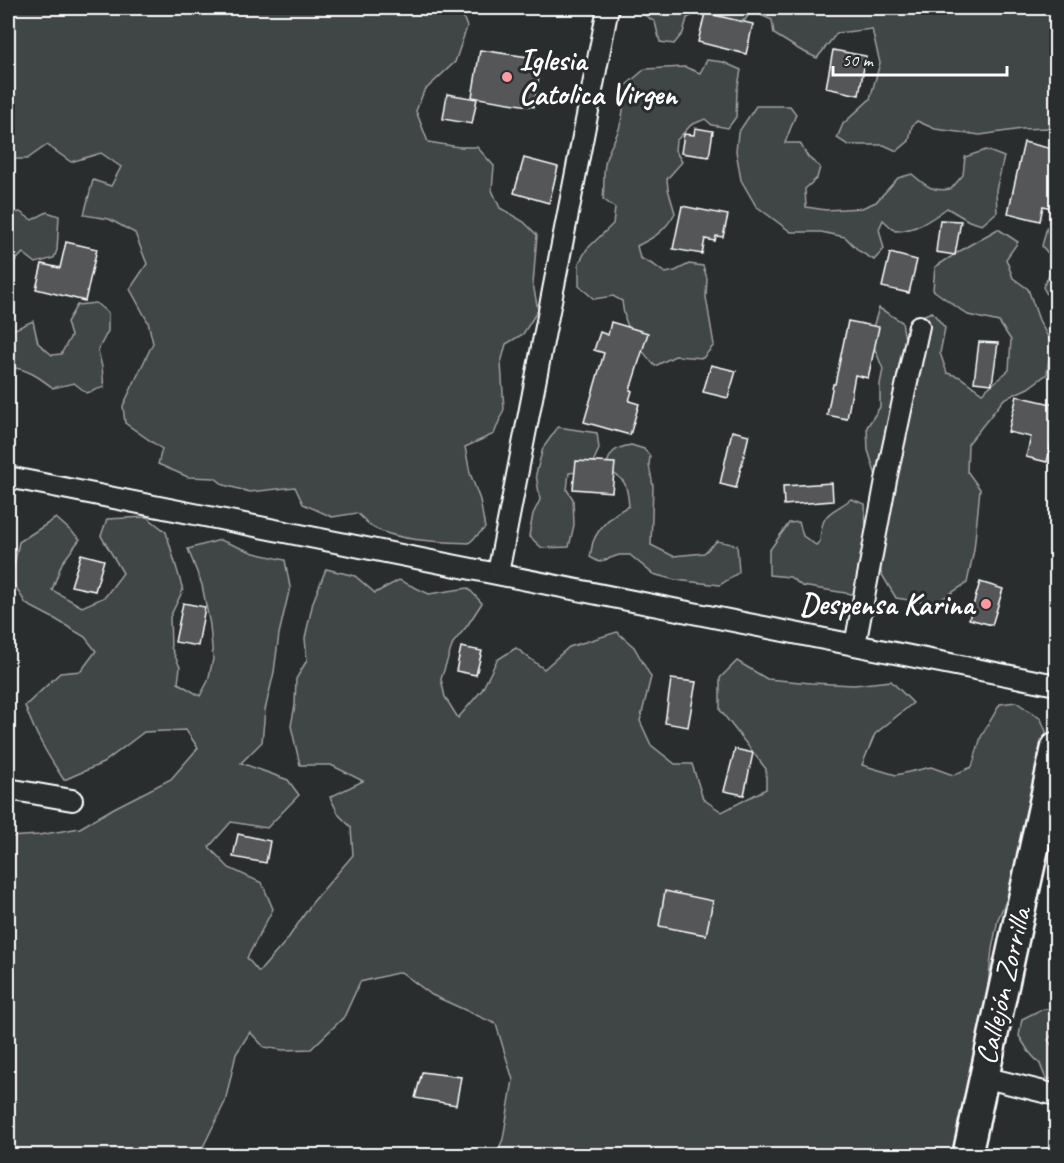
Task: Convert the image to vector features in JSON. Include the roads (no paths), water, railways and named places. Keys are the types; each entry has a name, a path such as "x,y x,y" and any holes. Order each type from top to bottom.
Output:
{"street":[{"path":"498,573 608,8"},
{"path":"855,645 886,480 919,326"},
{"path":"8,477 1056,685"},
{"name":"Callejón Zorrilla","path":"967,1155 1056,747"},
{"path":"8,789 72,800"},
{"path":"983,1077 1056,1095"}],"place":[{"name":"Iglesia Catolica Virgen","path":"507,77"},
{"name":"Despensa Karina","path":"986,604"}]}
